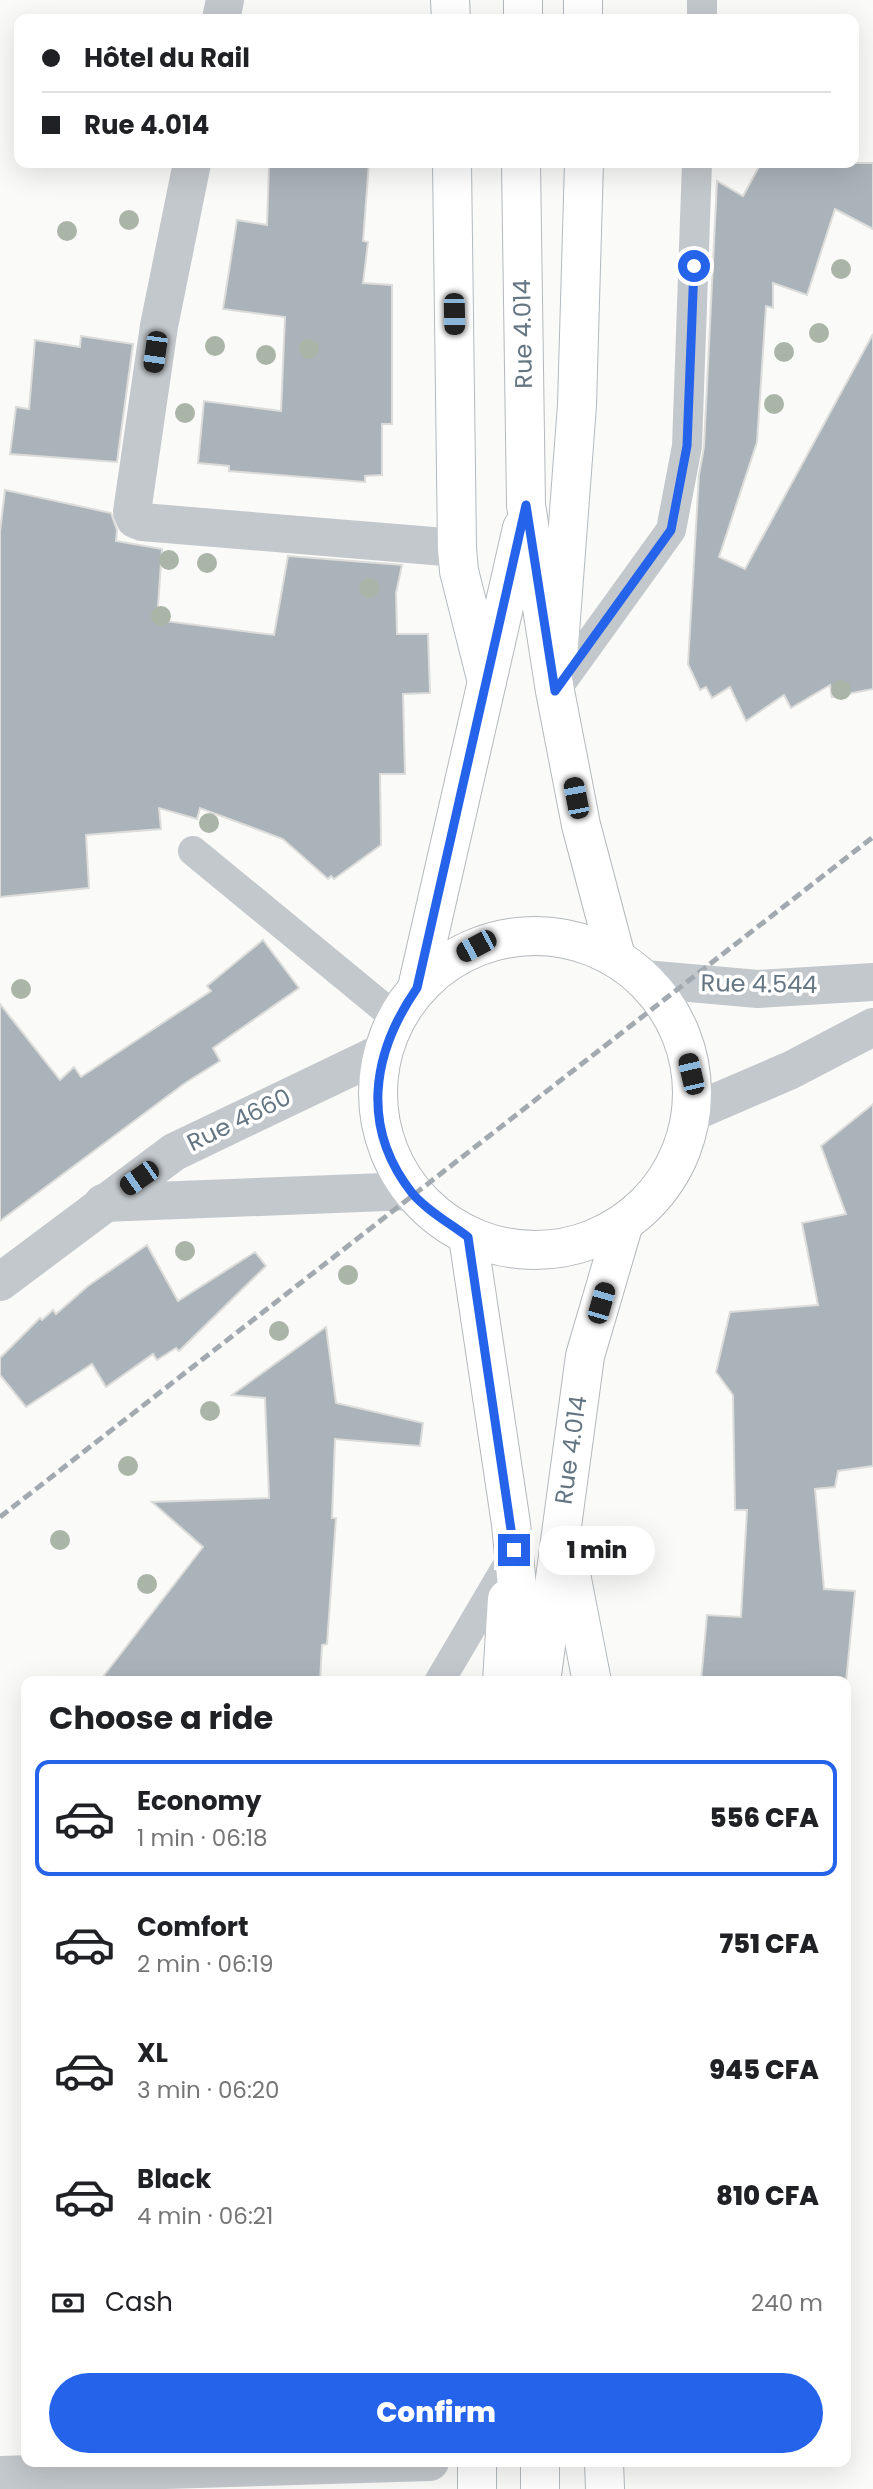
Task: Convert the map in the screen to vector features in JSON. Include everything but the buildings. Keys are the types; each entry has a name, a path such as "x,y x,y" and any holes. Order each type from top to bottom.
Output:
{"main road":[{"path":"452,168 457,548 459,571 487,682"},
{"name":"Rue 4.014","path":"521,168 526,505 555,691 581,825 630,968"},
{"path":"555,691 577,405 584,168"},
{"name":"Rue 4.014","path":"468,1237 411,1191 391,1159 380,1125 377,1088 399,1019 487,682 526,505"},
{"path":"399,1019 444,963 476,946 511,937 547,935 583,942 630,968 663,1000 682,1035 691,1074 691,1114 684,1146 669,1175 649,1202 624,1223 595,1239 564,1249 531,1252 498,1247 468,1237 511,1524 525,1676"},
{"name":"Rue 4.014","path":"542,1676 585,1356 624,1223"},
{"path":"561,1521 591,1676"},
{"path":"502,1676 511,1524"},
{"path":"477,2467 477,2489"},
{"path":"540,2467 540,2489"},
{"path":"604,2467 605,2489"}],"street":[{"path":"191,168 159,326 132,512 135,519 142,522 457,548"},
{"name":"Rue 4.544","path":"630,968 758,989 873,982"},
{"name":"Rue 4660","path":"0,1282 174,1152 399,1019"},
{"path":"691,1114 791,1070 873,1027"},
{"path":"103,1203 411,1191"},
{"path":"0,2475 265,2467"}],"lane":[{"path":"555,691 671,530 687,446 697,168"},
{"path":"193,850 399,1019"},
{"path":"443,1676 509,1563"}],"railway":[{"path":"0,1517 873,837"}],"route":[{"path":"514,1550 468,1237 414,1195 391,1159 380,1125 377,1088 383,1052 396,1017 417,988 526,505 555,691 671,530 687,446 694,266"}]}
